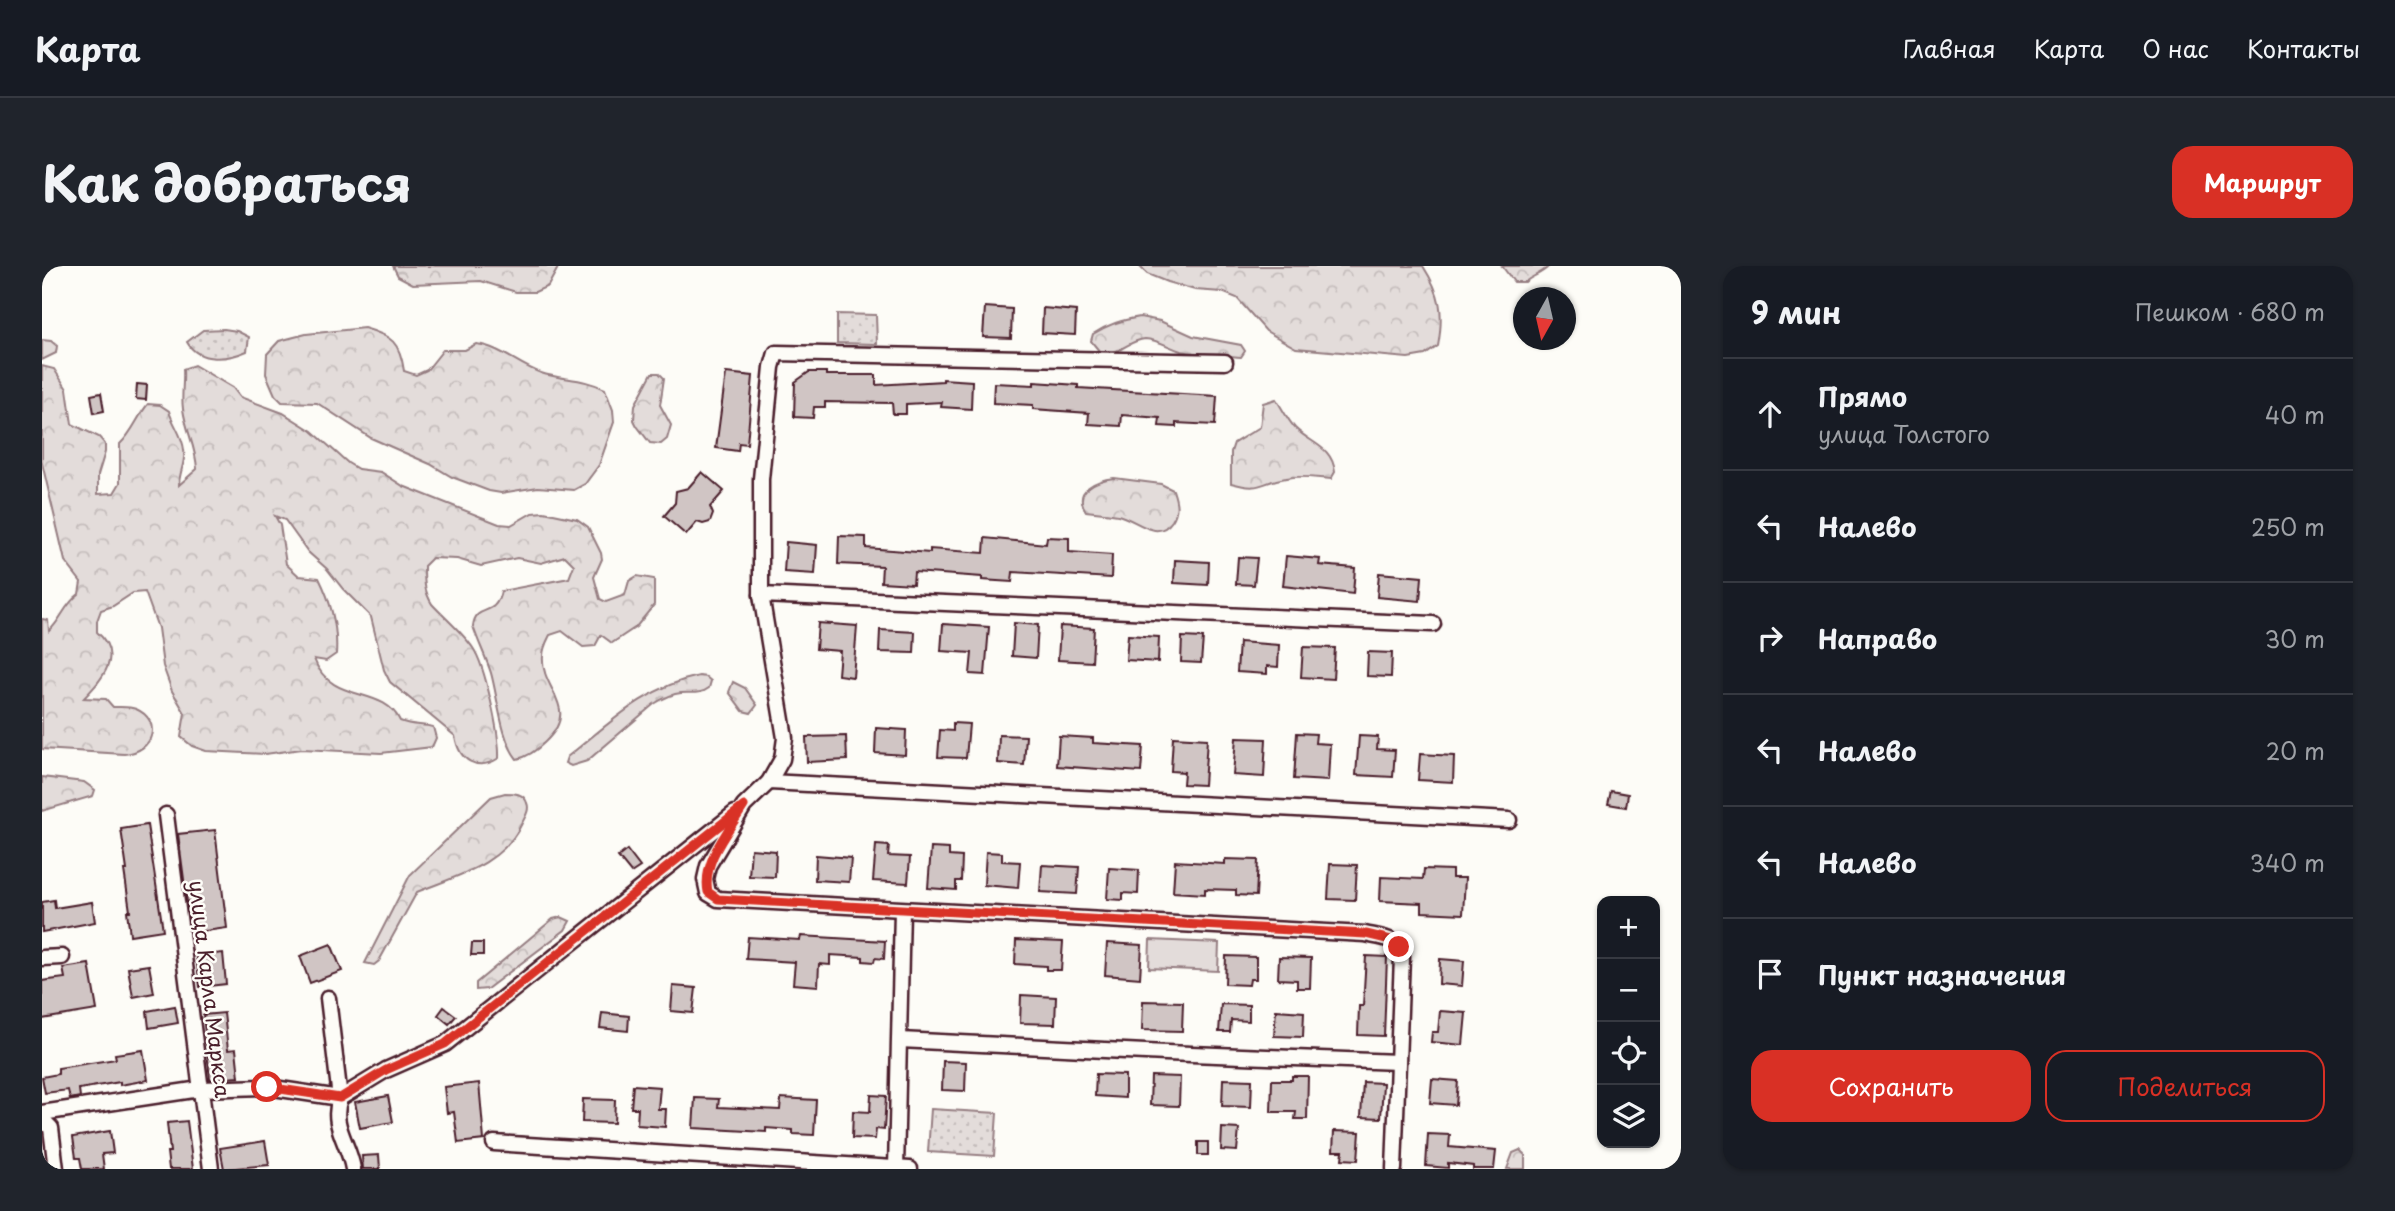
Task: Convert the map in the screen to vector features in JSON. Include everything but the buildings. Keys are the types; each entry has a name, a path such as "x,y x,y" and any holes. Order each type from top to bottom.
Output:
{"street":[{"path":"42,1113 200,1090 267,1087 340,1098 386,1070 445,1044 744,806 769,782 782,760 785,738 761,595 761,479 772,367 776,353 1225,362"},
{"path":"761,595 1433,624"},
{"path":"769,782 1509,820"},
{"path":"744,806 708,866 705,879 708,892 718,899 1366,934 1391,940 1399,947 1402,957 1394,1169"},
{"name":"улица Карла Маркса","path":"166,815 211,1169"},
{"path":"494,1143 901,1169 902,910"},
{"path":"42,958 62,957"},
{"path":"328,998 340,1098 336,1108 337,1127 353,1169"},
{"path":"900,1040 1166,1054 1398,1062"},
{"path":"42,1119 51,1128 56,1169"}],"green space":[{"path":"393,266 559,266 548,286 535,292 516,292 481,281 413,284 398,276"},
{"path":"1139,266 1423,266 1440,304 1438,346 1425,355 1408,358 1296,348 1266,331 1237,298 1222,292 1195,290 1167,282 1147,274"},
{"path":"1502,266 1549,266 1525,282 1514,282"},
{"path":"837,314 876,315 877,344 837,343"},
{"path":"1140,317 1160,321 1193,336 1241,345 1245,351 1241,357 1196,353 1145,339 1107,353 1100,352 1091,341 1093,334 1104,328"},
{"path":"364,328 388,337 400,353 404,371 416,375 427,370 443,350 465,350 476,344 501,352 541,373 605,389 613,410 614,422 599,465 585,484 574,490 538,487 501,493 489,491 452,477 430,464 371,438 317,403 282,402 275,395 266,374 267,354 279,341 306,334"},
{"path":"224,329 249,337 247,351 232,356 207,357 192,349 187,342 203,330"},
{"path":"42,340 51,341 57,346 56,353 42,360"},
{"path":"194,365 233,388 240,397 283,413 312,431 358,469 381,472 403,486 499,524 511,525 532,513 544,512 577,519 588,527 601,553 602,559 594,577 600,599 606,602 625,595 629,581 637,576 654,579 654,605 636,627 612,643 601,635 595,646 583,647 562,631 550,635 544,650 544,668 560,708 560,719 555,730 542,745 529,755 517,759 507,741 491,673 473,626 475,619 478,614 495,605 501,591 569,578 574,565 565,556 541,563 517,558 481,566 457,559 432,558 424,566 427,595 432,604 473,648 491,701 499,758 476,764 460,752 455,736 390,682 384,670 371,617 308,552 285,520 275,516 280,525 286,564 299,576 319,578 330,605 335,624 336,654 326,661 314,659 322,673 332,683 344,689 382,703 392,710 400,721 433,727 436,738 432,747 381,753 302,749 265,754 206,751 192,746 181,737 185,713 172,691 163,666 158,628 145,592 133,593 101,610 97,632 105,641 109,658 103,675 84,698 106,699 113,707 131,707 144,714 152,728 148,742 143,748 124,754 42,749 42,619 48,620 49,631 79,594 81,582 65,561 42,463 42,366 54,369 67,389 72,424 99,437 105,444 98,475 98,494 114,493 120,483 120,444 148,404 160,405 169,411 182,440 184,454 179,485 197,469 182,399 183,369"},
{"path":"652,373 659,373 664,378 660,405 671,425 667,439 661,444 650,443 634,420 635,405"},
{"path":"1276,399 1295,428 1330,456 1335,472 1331,479 1291,477 1249,487 1231,483 1231,452 1234,443 1260,427 1263,403"},
{"path":"1114,478 1161,484 1173,490 1177,506 1172,521 1160,530 1153,530 1118,515 1086,511 1082,497 1088,487"},
{"path":"699,676 711,681 709,688 663,699 587,761 571,766 565,763 567,757 628,708 662,689"},
{"path":"733,682 745,688 757,705 751,713 743,711 729,692"},
{"path":"42,777 84,782 95,790 93,796 42,811"},
{"path":"505,793 521,795 528,806 526,816 514,837 491,859 477,867 417,892 379,961 374,965 365,963 410,875 491,797"},
{"path":"561,917 570,921 565,930 487,989 476,990 476,983 553,919"},
{"path":"1150,940 1219,943 1218,971 1149,968"},
{"path":"931,1109 997,1113 994,1156 928,1152"},
{"path":"1520,1150 1525,1155 1525,1169 1507,1169 1513,1153"}],"route":[{"path":"267,1087 340,1098 386,1070 445,1044 744,806 708,866 705,879 708,892 718,899 1366,934 1391,940 1399,947"}]}
